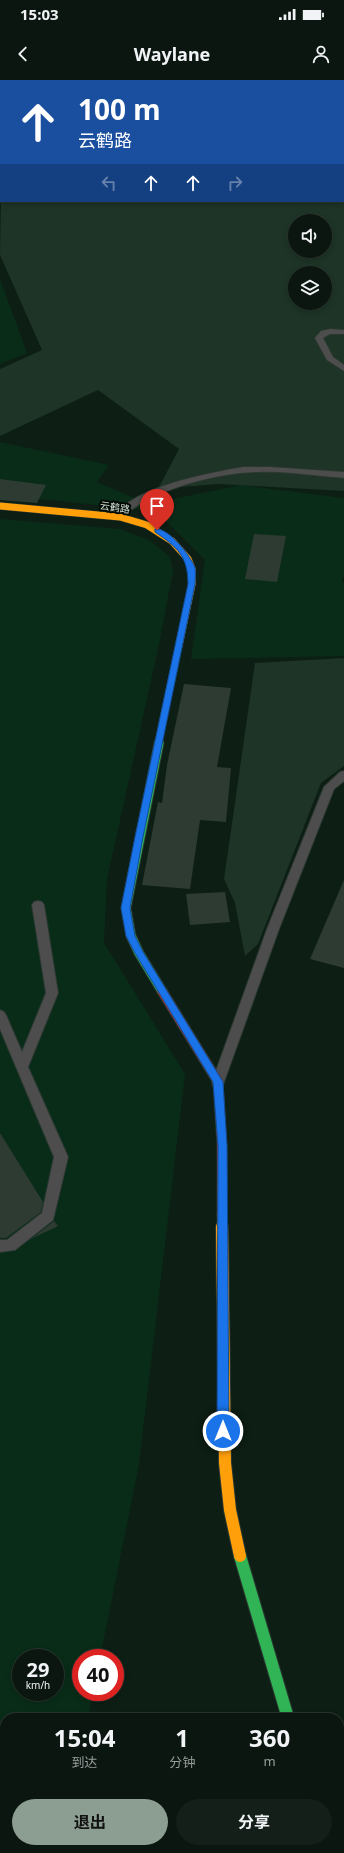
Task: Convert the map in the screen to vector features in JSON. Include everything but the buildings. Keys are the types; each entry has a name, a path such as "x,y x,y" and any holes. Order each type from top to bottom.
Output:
{"street":[{"name":"云鹤路","path":"0,506 117,517 147,525 172,541 188,559 192,569 192,584 139,837 126,908 131,936 139,953 218,1082"},
{"path":"218,1082 222,1146 223,1431 226,1484 233,1531 251,1597 286,1713"}],"lane":[{"path":"344,332 326,332 320,335 319,338 330,358 344,369"},
{"path":"117,517 127,507 147,496 178,485 234,472 260,469 344,475"},
{"path":"218,1082 273,929 329,787 344,775"},
{"path":"22,1067 52,993 38,905"},
{"path":"0,1015 61,1157 48,1216 10,1246 0,1246"}],"shaded area":[{"path":"1,202 344,202 344,491 218,484 158,489 179,449 98,390 0,436 0,369 42,350 0,255"},
{"path":"0,279 27,353 0,364"},
{"path":"0,442 109,465 97,482 148,504 241,485 344,498 344,574 342,582 344,582 344,656 191,659 205,560 156,511 0,495"},
{"path":"0,519 120,529 149,540 170,557 173,571 159,644 107,879 104,943 185,1074 139,1464 102,1649 72,1649 72,1701 91,1701 89,1713 0,1713"},
{"path":"344,658 344,766 321,783 258,944 245,956 235,903 224,879 255,663"}],"traffic: fast":[{"path":"162,991 139,953 131,936 126,908 139,837 179,645"},
{"path":"240,1556 287,1713"}],"traffic: slow":[{"path":"0,506 120,517 147,525 172,541 188,559 192,569 192,584 179,645"},
{"path":"222,1214 223,1416 225,1463 230,1510 240,1556"}],"traffic: jam":[{"path":"162,991 218,1082 222,1146 222,1214"}],"route":[{"path":"157,530 172,541 188,559 192,569 192,584 139,837 126,908 131,936 139,953 176,1011 218,1082 222,1146 223,1431"}]}
